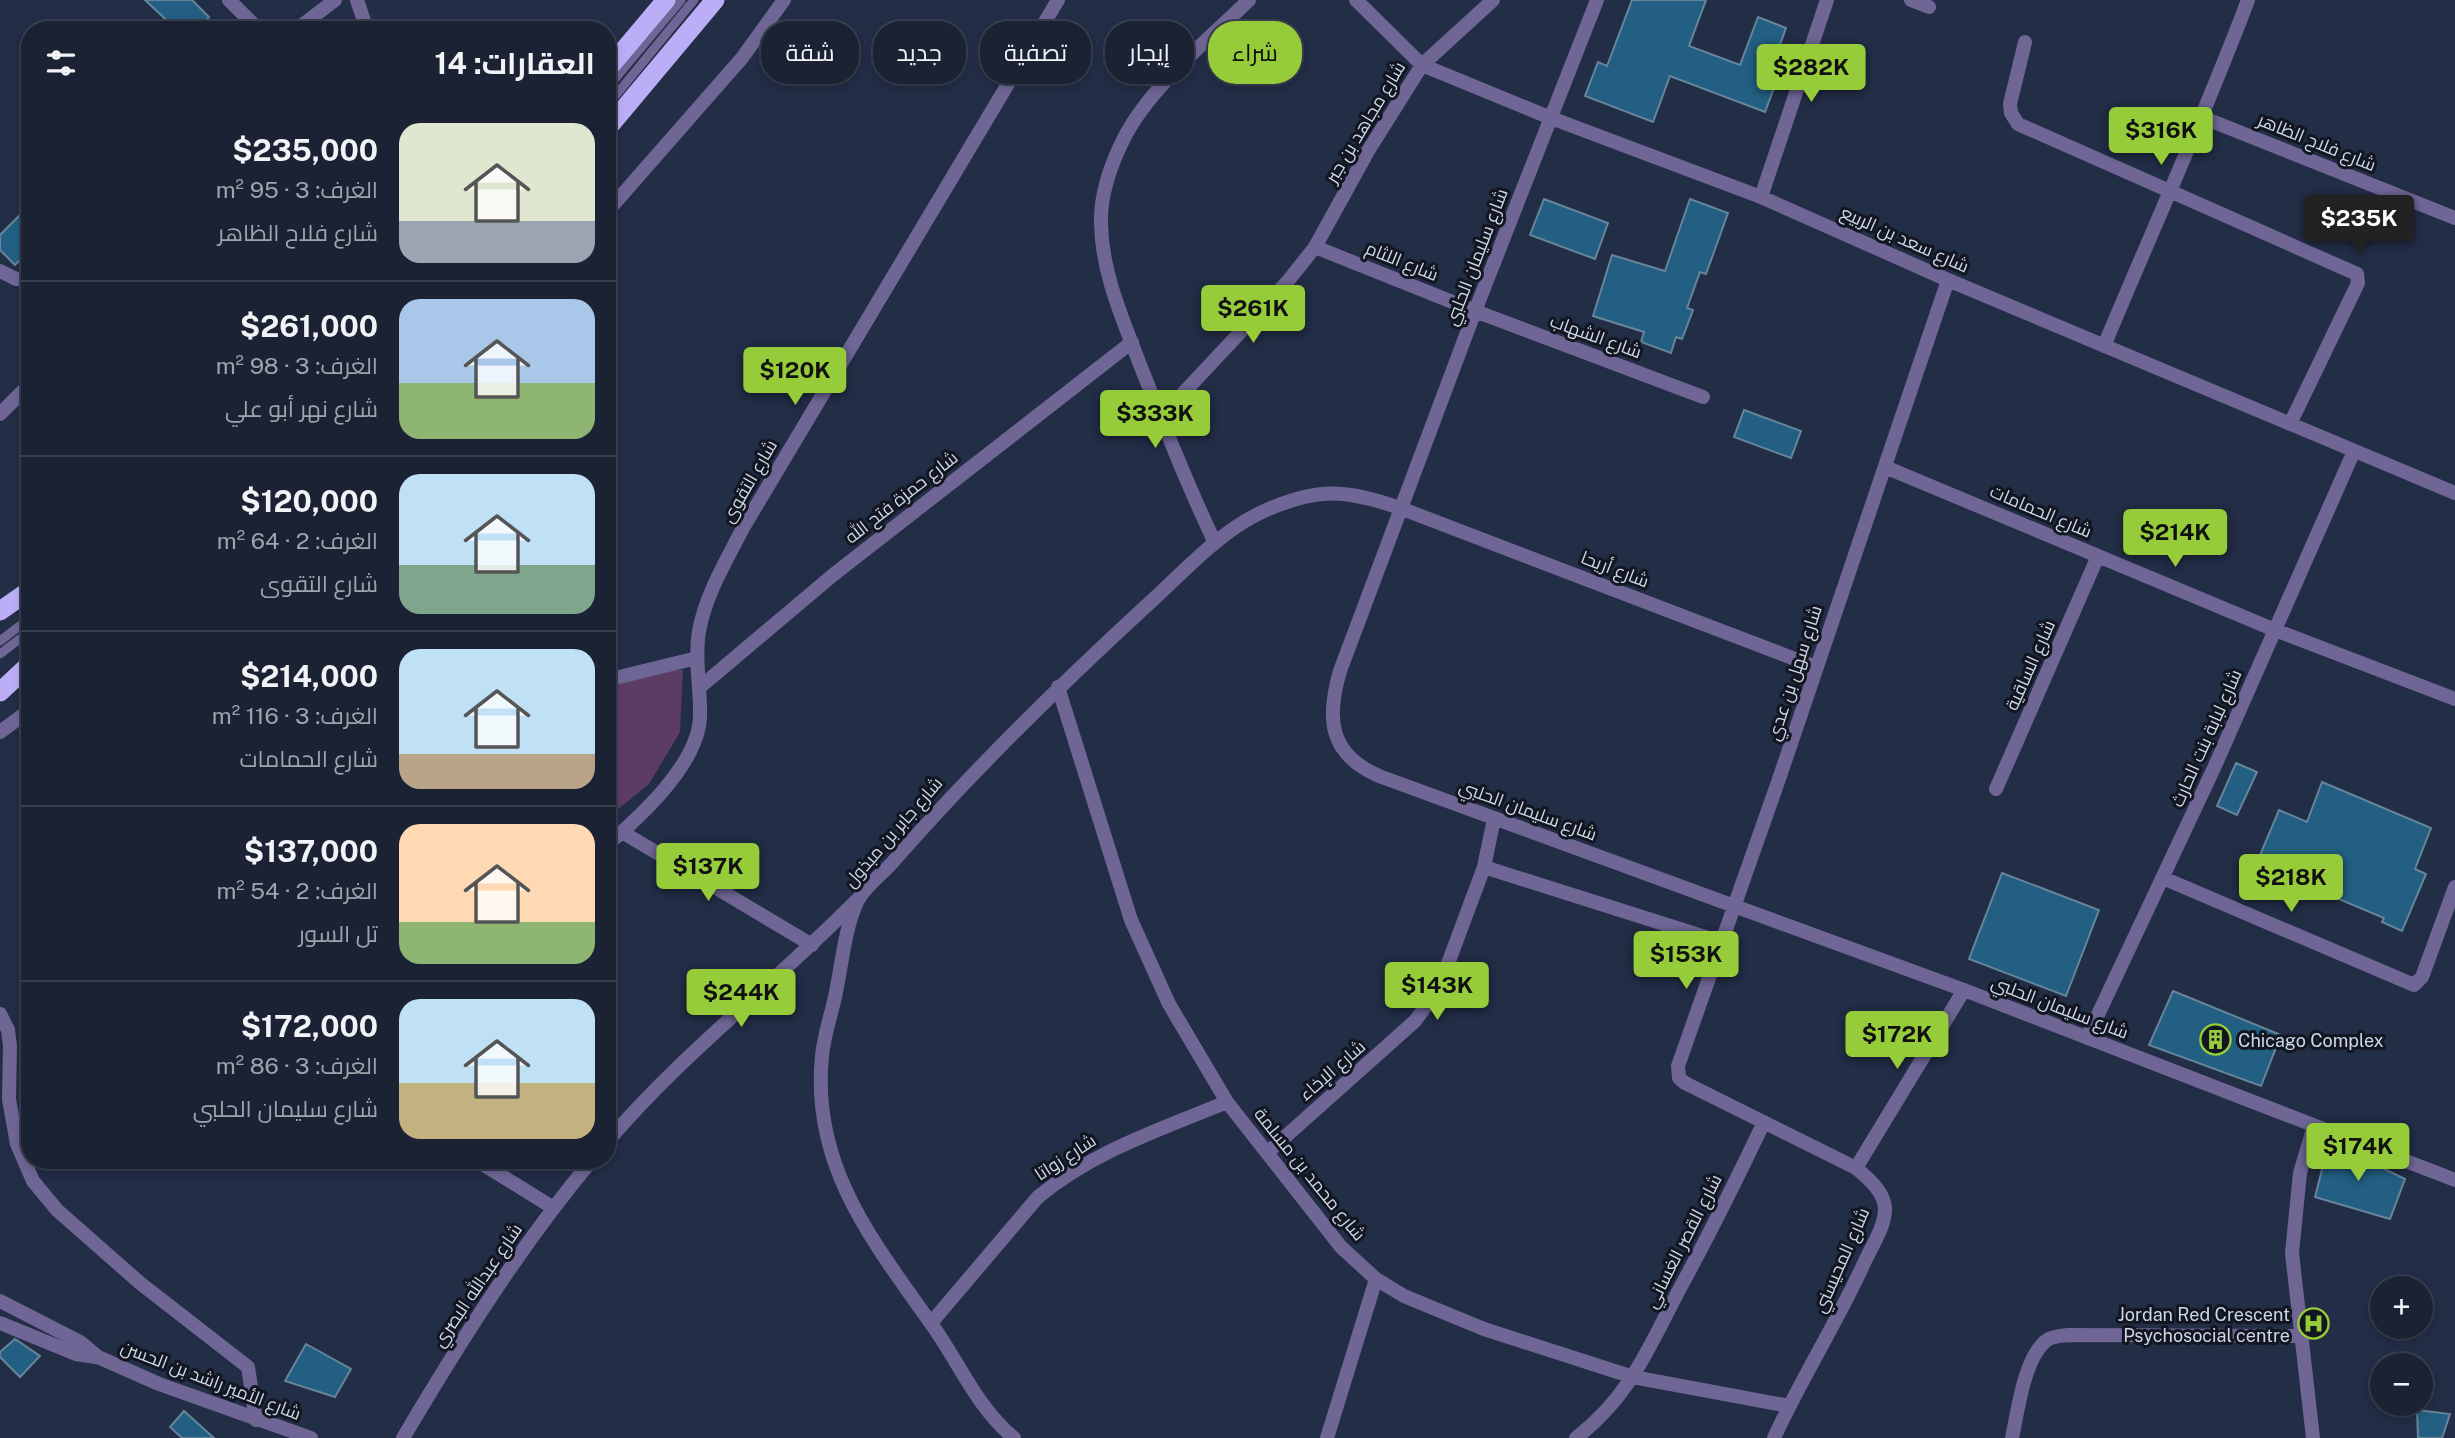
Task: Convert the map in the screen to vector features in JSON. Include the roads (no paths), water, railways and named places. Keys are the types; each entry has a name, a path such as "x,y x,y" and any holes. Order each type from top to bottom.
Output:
{"highway":[{"path":"616,59 666,0"},
{"path":"616,118 715,0"},
{"path":"0,611 21,596"},
{"path":"0,680 21,668"},
{"path":"0,692 21,672"}],"street":[{"path":"229,0 250,21"},
{"path":"308,21 335,0"},
{"path":"357,0 365,21"},
{"path":"616,202 742,58 784,0"},
{"path":"1215,543 1161,417 1110,284 1101,223 1102,197 1116,158 1138,116 1168,81 1248,0"},
{"name":"شارع سعد بن الربيع","path":"1356,0 1422,65 1551,118 1761,197 1948,280 2455,493"},
{"name":"شارع مجاهد بن جبر","path":"1161,417 1264,308 1315,247 1368,151 1422,65 1493,0"},
{"name":"شارع سليمان الحلبي","path":"1597,0 1400,508 1333,694 1334,732 1351,759 1364,769 1494,819 1964,990 2455,1180"},
{"path":"1761,197 1827,0"},
{"path":"1911,0 1928,7"},
{"path":"2104,346 2169,190 2204,118 2248,0"},
{"name":"شارع التقوى","path":"616,837 683,764 700,720 697,658 699,632 706,606 743,528 1053,4"},
{"path":"2025,41 2010,104 2011,113 2018,124 2359,276 2290,424"},
{"name":"شارع فلاح الظاهر","path":"2204,118 2455,218"},
{"name":"شارع اللثام","path":"1315,247 1475,311"},
{"path":"0,271 21,279"},
{"name":"شارع سهل بن عدي","path":"1679,1078 1678,1066 1948,280"},
{"name":"شارع الشهاب","path":"1475,311 1703,397"},
{"name":"شارع حمزة فتح الله","path":"699,688 833,575 1132,342"},
{"path":"0,414 21,393"},
{"name":"شارع لبابة بنت الحارث","path":"2087,1038 2163,878 2354,451"},
{"name":"شارع الحمامات","path":"1885,467 2275,630 2455,699"},
{"name":"شارع جابر بن مبذول","path":"1014,1438 988,1412 931,1323 899,1282 854,1208 826,1141 822,1055 857,900 972,773 1058,687 1215,543 1258,514 1292,500 1327,492 1354,492 1400,508"},
{"name":"شارع أريحا","path":"1400,508 1815,667"},
{"name":"شارع الساقية","path":"1996,789 2098,556"},
{"path":"616,678 697,658"},
{"name":"شارع محمد بن مسلمة","path":"1058,687 1131,920 1169,1004 1227,1102 1340,1247 1376,1279 1404,1296 1484,1329 1633,1377 1789,1406"},
{"path":"0,732 21,717"},
{"name":"شارع الإخاء","path":"1267,1153 1415,1021 1431,999 1449,961 1485,867 1494,819"},
{"path":"622,832 812,945"},
{"path":"1485,867 1721,942"},
{"path":"2163,878 2409,984 2420,982 2455,887"},
{"path":"616,1133 730,1015 812,945 857,900"},
{"path":"1856,1168 1964,990"},
{"path":"0,1014 8,1030 9,1099 21,1153"},
{"name":"شارع المحيسني","path":"1679,1078 1856,1168 1877,1188 1884,1201 1885,1213 1850,1293 1774,1438"},
{"name":"شارع زواتا","path":"931,1323 1038,1197 1058,1181 1131,1141 1227,1102"},
{"name":"شارع القصر الغساني","path":"1576,1438 1603,1417 1633,1377 1723,1209 1764,1122"},
{"path":"2313,1438 2292,1253 2300,1173 2314,1126"},
{"path":"28,1169 33,1181 57,1210 140,1283 248,1367 256,1420"},
{"path":"490,1169 552,1208"},
{"name":"شارع عبدالله البصري","path":"403,1438 491,1296 552,1208 584,1169"},
{"path":"1327,1438 1376,1279"},
{"name":"شارع الأمير راشد بن الحسن","path":"0,1301 80,1342 98,1357"},
{"name":"شارع الأمير راشد بن الحسن","path":"0,1323 76,1354 98,1357 256,1420 311,1438"},
{"path":"2011,1438 2024,1381 2039,1348 2050,1338 2068,1335 2300,1336"}],"lane":[{"path":"616,77 681,0"},
{"path":"616,95 695,0"},
{"path":"0,641 21,625"},
{"path":"0,654 21,638"}],"place":[{"name":"Chicago Complex","path":"2215,1040"},
{"name":"Jordan Red Crescent Psychosocial centre","path":"2313,1324"}]}
